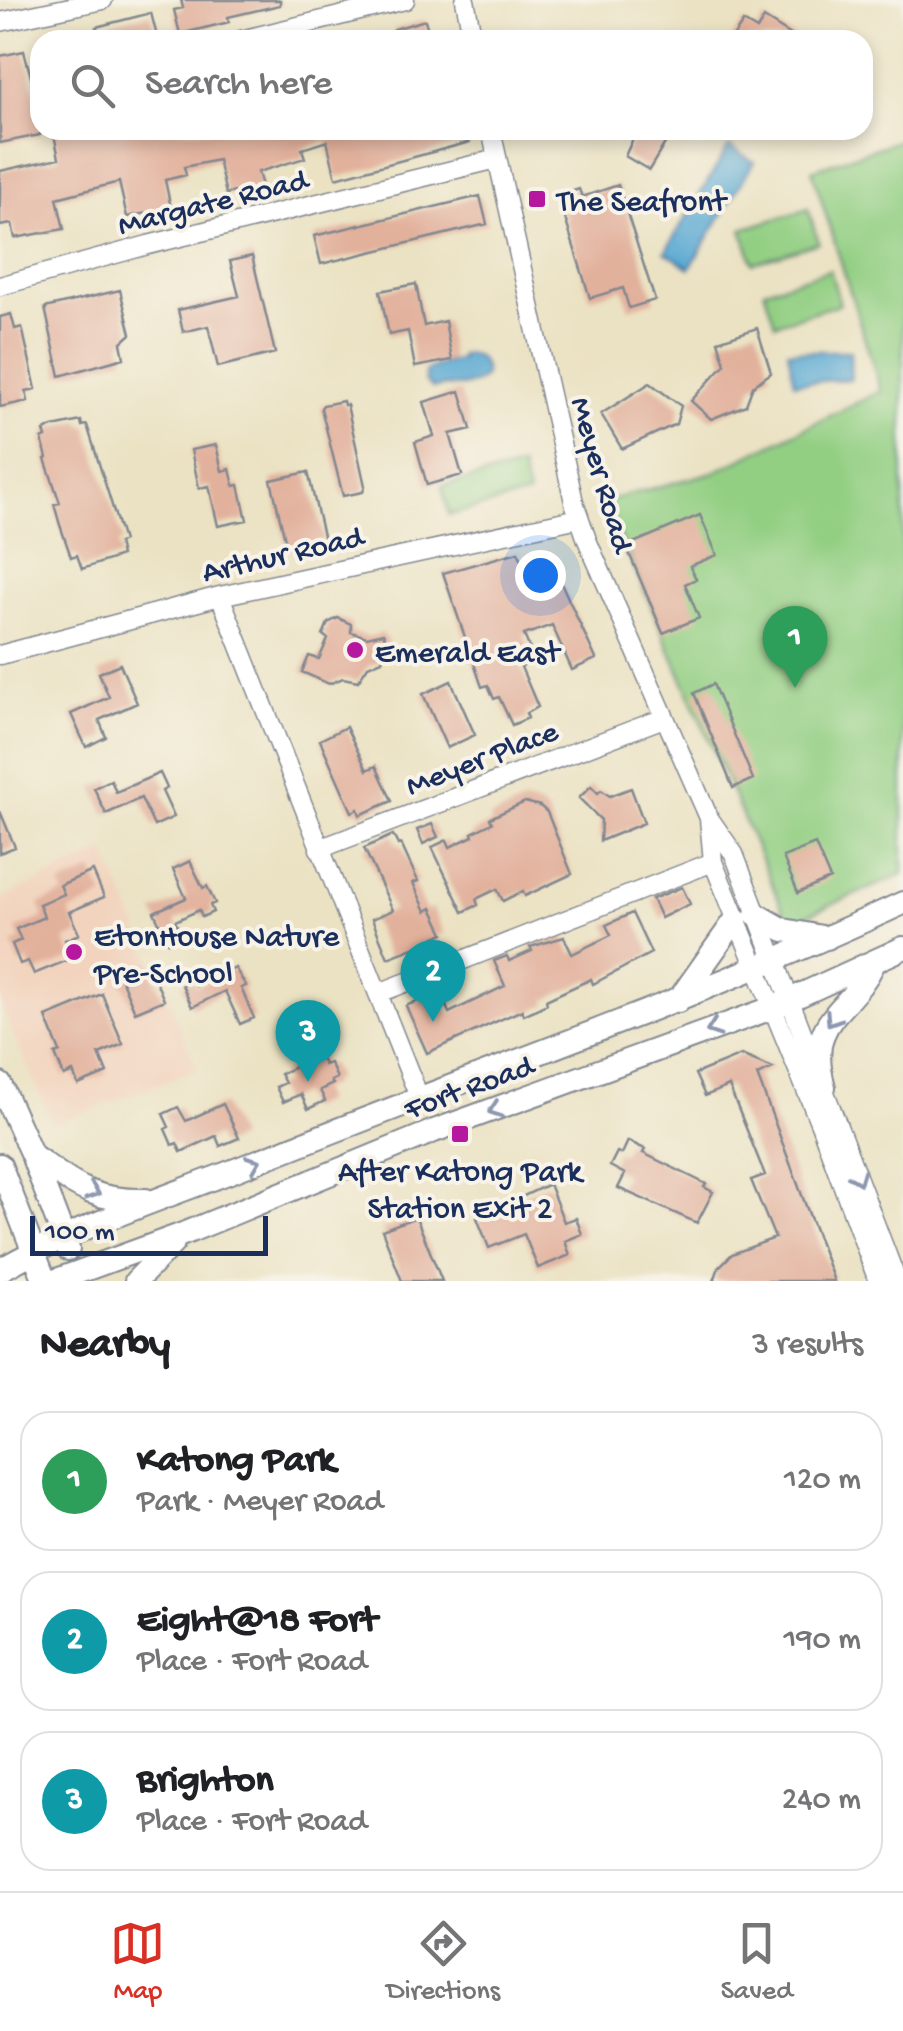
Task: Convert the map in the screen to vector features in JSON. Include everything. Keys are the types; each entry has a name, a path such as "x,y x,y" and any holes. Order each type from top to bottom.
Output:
{"main road":[{"name":"Fort Road","path":"0,1270 64,1238 765,965 903,902"},
{"path":"678,1000 746,917 784,930 827,938"},
{"name":"Fort Road","path":"54,1281 78,1276 434,1131 780,1005 903,948"},
{"path":"824,1087 820,1071 823,1030 861,986 874,963"},
{"path":"0,1084 78,1276"},
{"path":"32,1155 84,1192 121,1200 164,1199"},
{"path":"0,1165 45,1281"},
{"path":"136,1281 183,1234"}],"street":[{"path":"0,22 103,0"},
{"path":"282,30 405,0"},
{"path":"466,0 471,30"},
{"name":"Meyer Road","path":"493,140 579,518 709,818 734,854 746,917"},
{"name":"Margate Road","path":"0,286 148,245 496,159"},
{"name":"Arthur Road","path":"0,655 220,596 579,518"},
{"name":"Fort Road","path":"220,596 419,1097"},
{"name":"Meyer Place","path":"319,849 664,718"},
{"name":"Meyer Road","path":"709,818 713,862 746,917 780,1005"},
{"path":"379,993 713,862"},
{"path":"780,1005 824,1087 897,1281"},
{"path":"780,1005 878,1281"}],"shaded area":[{"name":"EtonHouse Nature Pre-School","path":"105,851 197,1069 53,1124 0,1005 0,899"}],"green space":[{"path":"903,139 903,874 789,923 605,501 714,472 881,391 812,170"},
{"path":"808,209 819,243 753,263 742,229"},
{"path":"830,270 840,304 775,324 764,290"},
{"path":"521,467 528,495 449,515 442,486"}],"water":[{"path":"729,146 754,162 690,268 665,252"},
{"path":"788,351 850,351 851,379 794,383"},
{"path":"466,354 483,364 484,376 480,380 469,385 432,388 425,381 428,370"}],"building":[{"path":"181,0 280,0 280,5 228,17 229,22 196,30 179,30 174,10 183,8"},
{"path":"151,13 155,30 97,30 96,27"},
{"path":"764,18 783,30 757,30"},
{"path":"425,20 428,30 394,30"},
{"path":"743,22 757,30 738,30"},
{"path":"24,51 30,74 30,137 0,143 0,56"},
{"path":"55,140 470,140 470,142 336,178 327,141 302,149 305,158 258,172 262,186 226,194 218,160 184,167 186,175 165,180 171,208 127,217 119,182 57,198 64,229 15,238 12,224 0,226 0,171 59,158"},
{"path":"632,140 667,140 649,170 625,156"},
{"path":"618,185 655,300 629,308 623,288 590,298 558,196 579,189 582,197"},
{"path":"480,196 487,224 321,264 314,236"},
{"path":"252,256 275,353 218,367 208,326 183,332 178,310 239,296 230,261"},
{"path":"416,284 424,326 445,321 452,360 415,367 408,331 389,335 380,291"},
{"path":"120,290 131,334 121,343 124,358 60,376 45,308"},
{"path":"11,314 15,329 22,327 36,389 26,391 28,401 0,407 0,317"},
{"path":"757,328 771,373 753,386 746,405 711,419 691,401 725,364 718,341"},
{"path":"650,383 681,406 676,424 622,449 601,414"},
{"path":"460,391 471,429 450,434 462,475 427,485 415,442 434,436 424,402"},
{"path":"343,401 365,486 363,492 343,496 321,408"},
{"path":"81,421 82,426 87,425 123,541 118,543 121,556 82,569 77,555 71,557 60,525 54,504 60,503 42,439 46,437 44,431"},
{"path":"216,445 222,471 230,469 234,486 239,485 247,520 218,526 209,486 199,488 191,450"},
{"path":"308,472 324,540 287,548 271,480"},
{"path":"700,515 717,555 690,566 696,579 685,584 699,618 663,633 626,546"},
{"path":"518,552 528,572 551,561 596,659 572,670 552,625 524,635 535,661 521,667 538,707 526,713 528,718 512,725 499,697 494,699 488,685 482,687 443,573"},
{"name":"Emerald East","path":"338,618 351,624 351,632 367,637 383,633 388,643 382,660 368,666 358,681 343,678 329,684 302,672 309,656 319,659 328,639 323,635 328,623"},
{"path":"120,664 137,703 99,720 106,737 86,747 71,714 109,697 99,673"},
{"path":"451,681 475,735 447,748 423,694"},
{"path":"713,684 753,779 733,788 694,693"},
{"path":"346,727 367,770 376,766 392,801 360,815 358,809 352,812 320,740"},
{"path":"160,773 167,788 162,791 174,817 154,826 141,798 106,814 94,788 111,780 116,792"},
{"path":"591,786 610,796 631,788 644,823 600,841 601,820 579,798"},
{"path":"525,802 547,812 572,874 525,896 523,891 503,901 497,889 476,899 478,905 463,912 432,847 447,840 450,847 473,836 472,833 492,823 490,818"},
{"path":"0,811 15,847 0,853"},
{"path":"432,824 438,837 423,844 417,830"},
{"path":"393,835 418,881 413,883 426,911 432,908 444,933 435,937 440,947 425,954 421,945 388,958 372,919 393,910 364,848"},
{"path":"815,844 830,879 798,893 783,857"},
{"path":"190,861 215,903 210,905 213,912 202,917 199,910 175,921 182,936 168,942 154,912 186,898 173,869"},
{"path":"93,871 104,897 69,912 79,934 65,940 73,958 34,974 28,961 20,964 12,944 21,940 16,929 44,917 39,904 64,894 60,885"},
{"path":"682,887 690,904 661,918 652,899"},
{"path":"632,913 651,953 593,984 591,979 546,1000 547,1004 524,1015 522,1010 427,1053 406,1006 440,991 449,1013 505,986 494,961 507,956 509,961 532,951 530,947 564,937 572,954 611,935 606,925"},
{"path":"148,963 164,1000 135,1012 119,974"},
{"path":"235,968 246,986 241,988 254,1018 240,1024 225,991 192,1007 182,985 193,980 196,986"},
{"path":"102,994 123,1044 99,1054 107,1073 78,1085 73,1072 64,1076 55,1054 60,1052 46,1017"},
{"path":"320,1055 324,1065 330,1063 337,1078 320,1090 325,1101 308,1109 301,1094 283,1102 276,1087 285,1083 280,1074"},
{"path":"741,1055 773,1068 757,1075 834,1281 714,1281 719,1267 732,1254 775,1238 751,1180 765,1175 729,1086 705,1096 695,1074"},
{"path":"223,1104 239,1138 220,1146 216,1136 181,1152 177,1143 172,1145 163,1114 178,1107 186,1121"},
{"path":"628,1141 645,1149 643,1153 706,1184 704,1187 713,1192 697,1223 618,1188 625,1174 610,1166"},
{"path":"549,1184 564,1222 576,1218 582,1234 565,1241 570,1255 538,1268 524,1234 489,1248 477,1218"},
{"path":"416,1217 442,1281 402,1281 382,1230"}],"place":[{"name":"The Seafront","path":"537,199"},
{"name":"Emerald East","path":"355,650"},
{"name":"Katong Park","path":"795,688"},
{"name":"EtonHouse Nature Pre-School","path":"74,952"},
{"name":"Eight@18 Fort","path":"433,1022"},
{"name":"Brighton","path":"308,1082"},
{"name":"After Katong Park Station Exit 2","path":"460,1134"}]}
